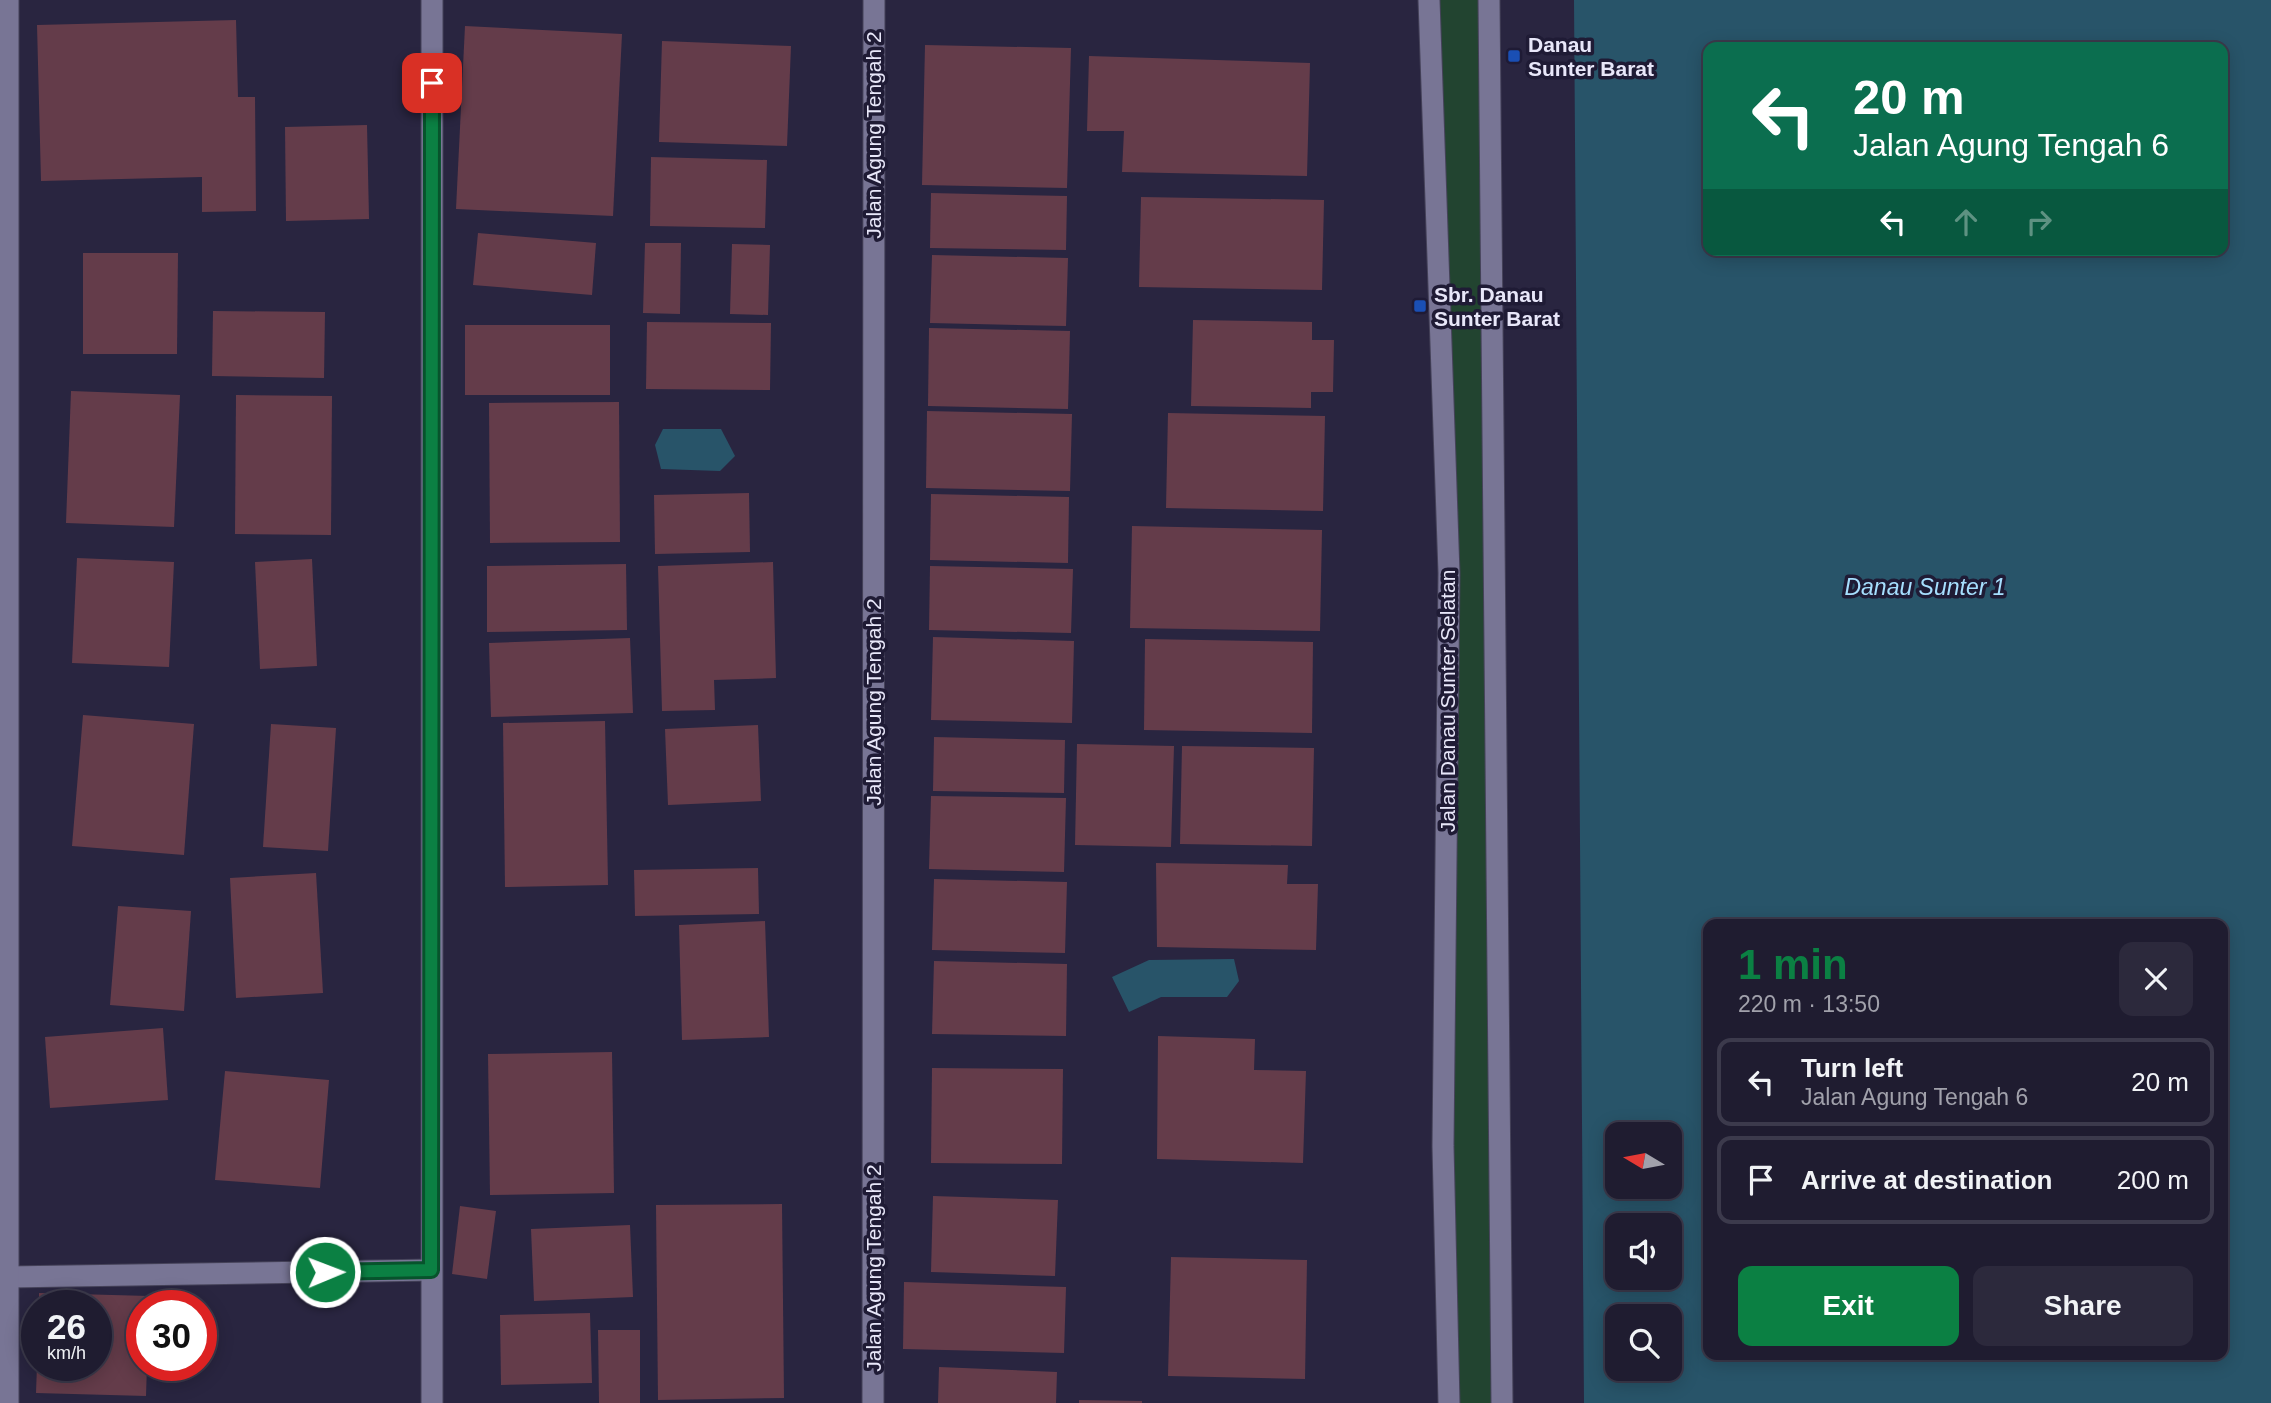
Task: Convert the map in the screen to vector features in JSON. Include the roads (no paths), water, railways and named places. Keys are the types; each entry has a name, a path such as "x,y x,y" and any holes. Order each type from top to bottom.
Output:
{"street":[{"path":"8,0 8,1403"},
{"path":"432,0 432,1403"},
{"name":"Jalan Agung Tengah 2","path":"873,1403 874,0"},
{"name":"Jalan Danau Sunter Selatan","path":"1429,0 1449,573 1443,1146 1449,1403"},
{"path":"1489,0 1502,1403"},
{"path":"8,1277 431,1270"}],"water":[{"name":"Danau Sunter 1","path":"1574,0 2271,0 2271,1403 1584,1403"},
{"path":"663,429 721,429 735,456 720,471 661,469 655,445"},
{"path":"1234,959 1239,981 1227,997 1161,997 1129,1012 1112,977 1149,960"}],"place":[{"name":"Danau Sunter Barat","path":"1514,56"},
{"name":"Sbr. Danau Sunter Barat","path":"1420,306"}]}
